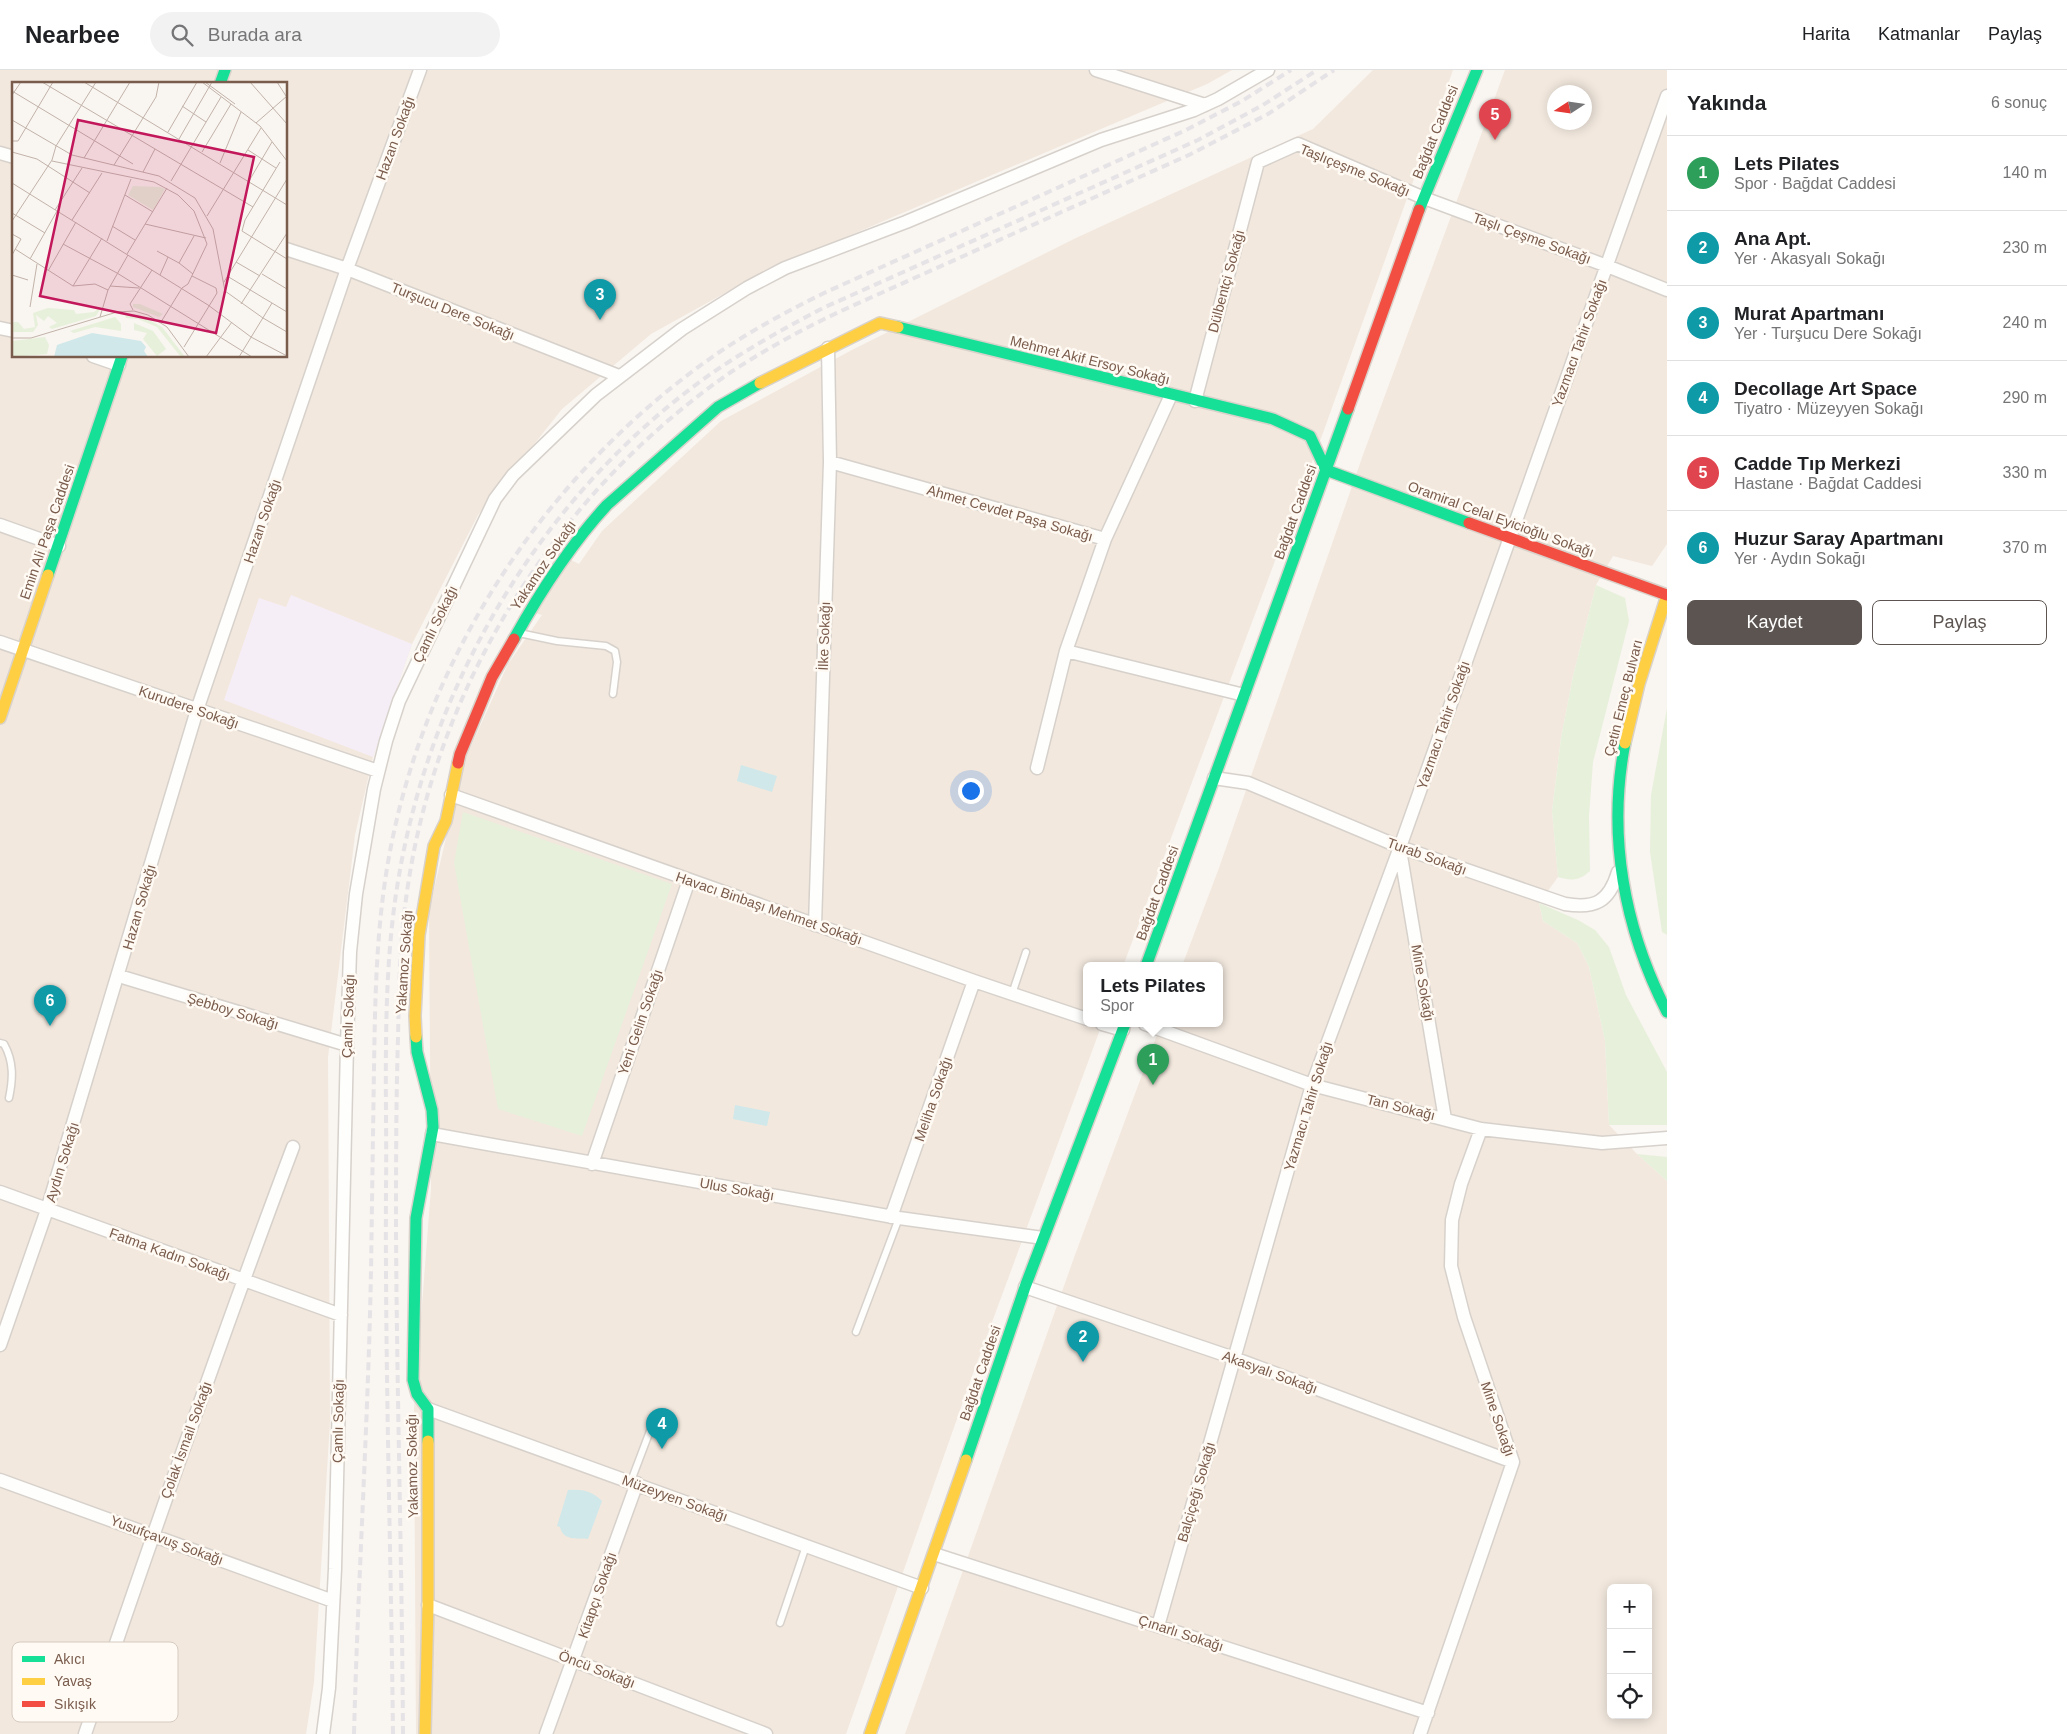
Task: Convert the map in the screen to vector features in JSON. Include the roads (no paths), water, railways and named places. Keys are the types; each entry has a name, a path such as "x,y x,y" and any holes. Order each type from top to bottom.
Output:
{"street":[{"path":"221,82 225,70"},
{"name":"Hazan Sokağı","path":"119,976 197,710 347,269 420,70"},
{"path":"1096,70 1130,76 1205,105"},
{"name":"Çamlı Sokağı","path":"323,1734 329,1688 333,1601 350,952 356,894 378,771 390,727 405,686 499,493 528,460 588,402 619,376 696,319 732,296 785,268 970,196 1101,140 1205,105 1268,70"},
{"name":"Bağdat Caddesi","path":"1147,962 1424,198 1477,70"},
{"name":"Yazmacı Tahir Sokağı","path":"1234,1358 1312,1085 1400,847 1508,538 1667,96"},
{"name":"Taşlıçeşme Sokağı","path":"1258,162 1298,144 1424,198"},
{"name":"Dülbentçi Sokağı","path":"1195,401 1258,162"},
{"name":"Taşlı Çeşme Sokağı","path":"1424,198 1667,290"},
{"name":"Turşucu Dere Sokağı","path":"288,250 347,269 619,376"},
{"name":"Mehmet Akif Ersoy Sokağı","path":"828,348 880,323 1273,419 1310,436 1326,470"},
{"name":"İlke Sokağı","path":"815,925 830,462 828,348"},
{"name":"Yakamoz Sokağı","path":"425,1734 428,1605 428,1409 417,1394 413,1380 414,1257 417,1207 432,1134 432,1110 418,1059 415,1033 417,954 433,849 446,821 462,749 492,678 516,632 578,540 608,505 718,407 757,383 828,348"},
{"path":"107,358 121,360"},
{"name":"Emin Ali Paşa Caddesi","path":"0,718 121,360"},
{"path":"1106,540 1171,395"},
{"name":"Ahmet Cevdet Paşa Sokağı","path":"830,462 1106,540 1066,651 1037,768"},
{"name":"Oramiral Celal Eyicioğlu Sokağı","path":"1326,470 1667,595"},
{"path":"0,525 59,546"},
{"name":"Çetin Emeç Bulvarı","path":"1667,595 1637,692 1624,747 1618,805 1624,886 1639,950 1667,1012"},
{"name":"Kurudere Sokağı","path":"0,642 378,771"},
{"path":"1066,651 1244,695"},
{"name":"Turab Sokağı","path":"1214,778 1248,783 1400,847 1565,904 1584,907 1595,903 1613,888 1621,862"},
{"name":"Havacı Binbaşı Mehmet Sokağı","path":"451,796 1083,1018"},
{"name":"Mine Sokağı","path":"1400,847 1446,1118"},
{"name":"Yeni Gelin Sokağı","path":"592,1164 689,880"},
{"name":"Şebboy Sokağı","path":"119,976 347,1045"},
{"name":"Aydın Sokağı","path":"0,1345 47,1210 119,976"},
{"name":"Meliha Sokağı","path":"895,1217 974,981"},
{"name":"Bağdat Caddesi","path":"870,1734 1025,1287 1124,1027"},
{"name":"Tan Sokağı","path":"1153,1027 1312,1085 1446,1118 1481,1129 1602,1143 1667,1138"},
{"name":"Mine Sokağı","path":"1420,1734 1513,1462 1464,1317 1450,1266 1452,1220 1461,1184 1481,1129"},
{"name":"Ulus Sokağı","path":"432,1134 895,1217 1044,1238"},
{"name":"Çolak İsmail Sokağı","path":"116,1642 243,1281 293,1147"},
{"name":"Fatma Kadın Sokağı","path":"0,1192 341,1315"},
{"name":"Akasyalı Sokağı","path":"1025,1287 1234,1358 1513,1462"},
{"name":"Balçiçeği Sokağı","path":"1158,1626 1234,1358"},
{"name":"Müzeyyen Sokağı","path":"428,1409 634,1482 922,1588"},
{"name":"Yusufçavuş Sokağı","path":"0,1480 333,1601"},
{"name":"Kitapçı Sokağı","path":"546,1734 574,1660 634,1482"},
{"name":"Çınarlı Sokağı","path":"934,1554 1428,1713"},
{"name":"Öncü Sokağı","path":"428,1605 766,1734"},
{"name":"Çolak İsmail Sokağı","path":"85,1734 89,1722"}],"lane":[{"path":"516,632 557,641 611,648 615,651 617,662 613,694"},
{"path":"1012,994 1026,952"},
{"path":"0,1043 4,1044 10,1056 13,1080 9,1098"},
{"path":"856,1332 895,1217"},
{"path":"634,1482 653,1423"},
{"path":"780,1622 806,1546"}],"water":[{"path":"741,765 777,776 772,792 737,781"},
{"path":"735,1105 770,1112 767,1126 733,1119"},
{"path":"568,1490 587,1491 602,1501 588,1539 567,1537 560,1527 557,1526"}],"railway":[{"path":"354,1734 370,1329 375,1021 380,928 385,881 401,802 425,726 458,653 497,583 543,517 596,457 654,402 718,353 744,336 824,293 1186,130 1242,101 1291,70"},
{"path":"393,1734 386,1257 386,1045 391,936 395,901 410,823 432,747 462,674 499,604 543,539 594,478 650,422 725,364 823,308 1198,140 1263,105 1317,70"},
{"path":"403,1734 396,1232 397,1087 402,942 408,885 424,809 447,735 479,663 517,596 562,532 613,473 669,419 731,372 775,345 836,313 1191,154 1268,114 1334,70"}],"place":[{"name":"Cadde Tıp Merkezi","path":"1495,140"},
{"name":"Murat Apartmanı","path":"600,320"},
{"name":"Huzur Saray Apartmanı","path":"50,1026"},
{"name":"Lets Pilates","path":"1153,1085"},
{"name":"Ana Apt.","path":"1083,1362"},
{"name":"Decollage Art Space","path":"662,1449"}]}
